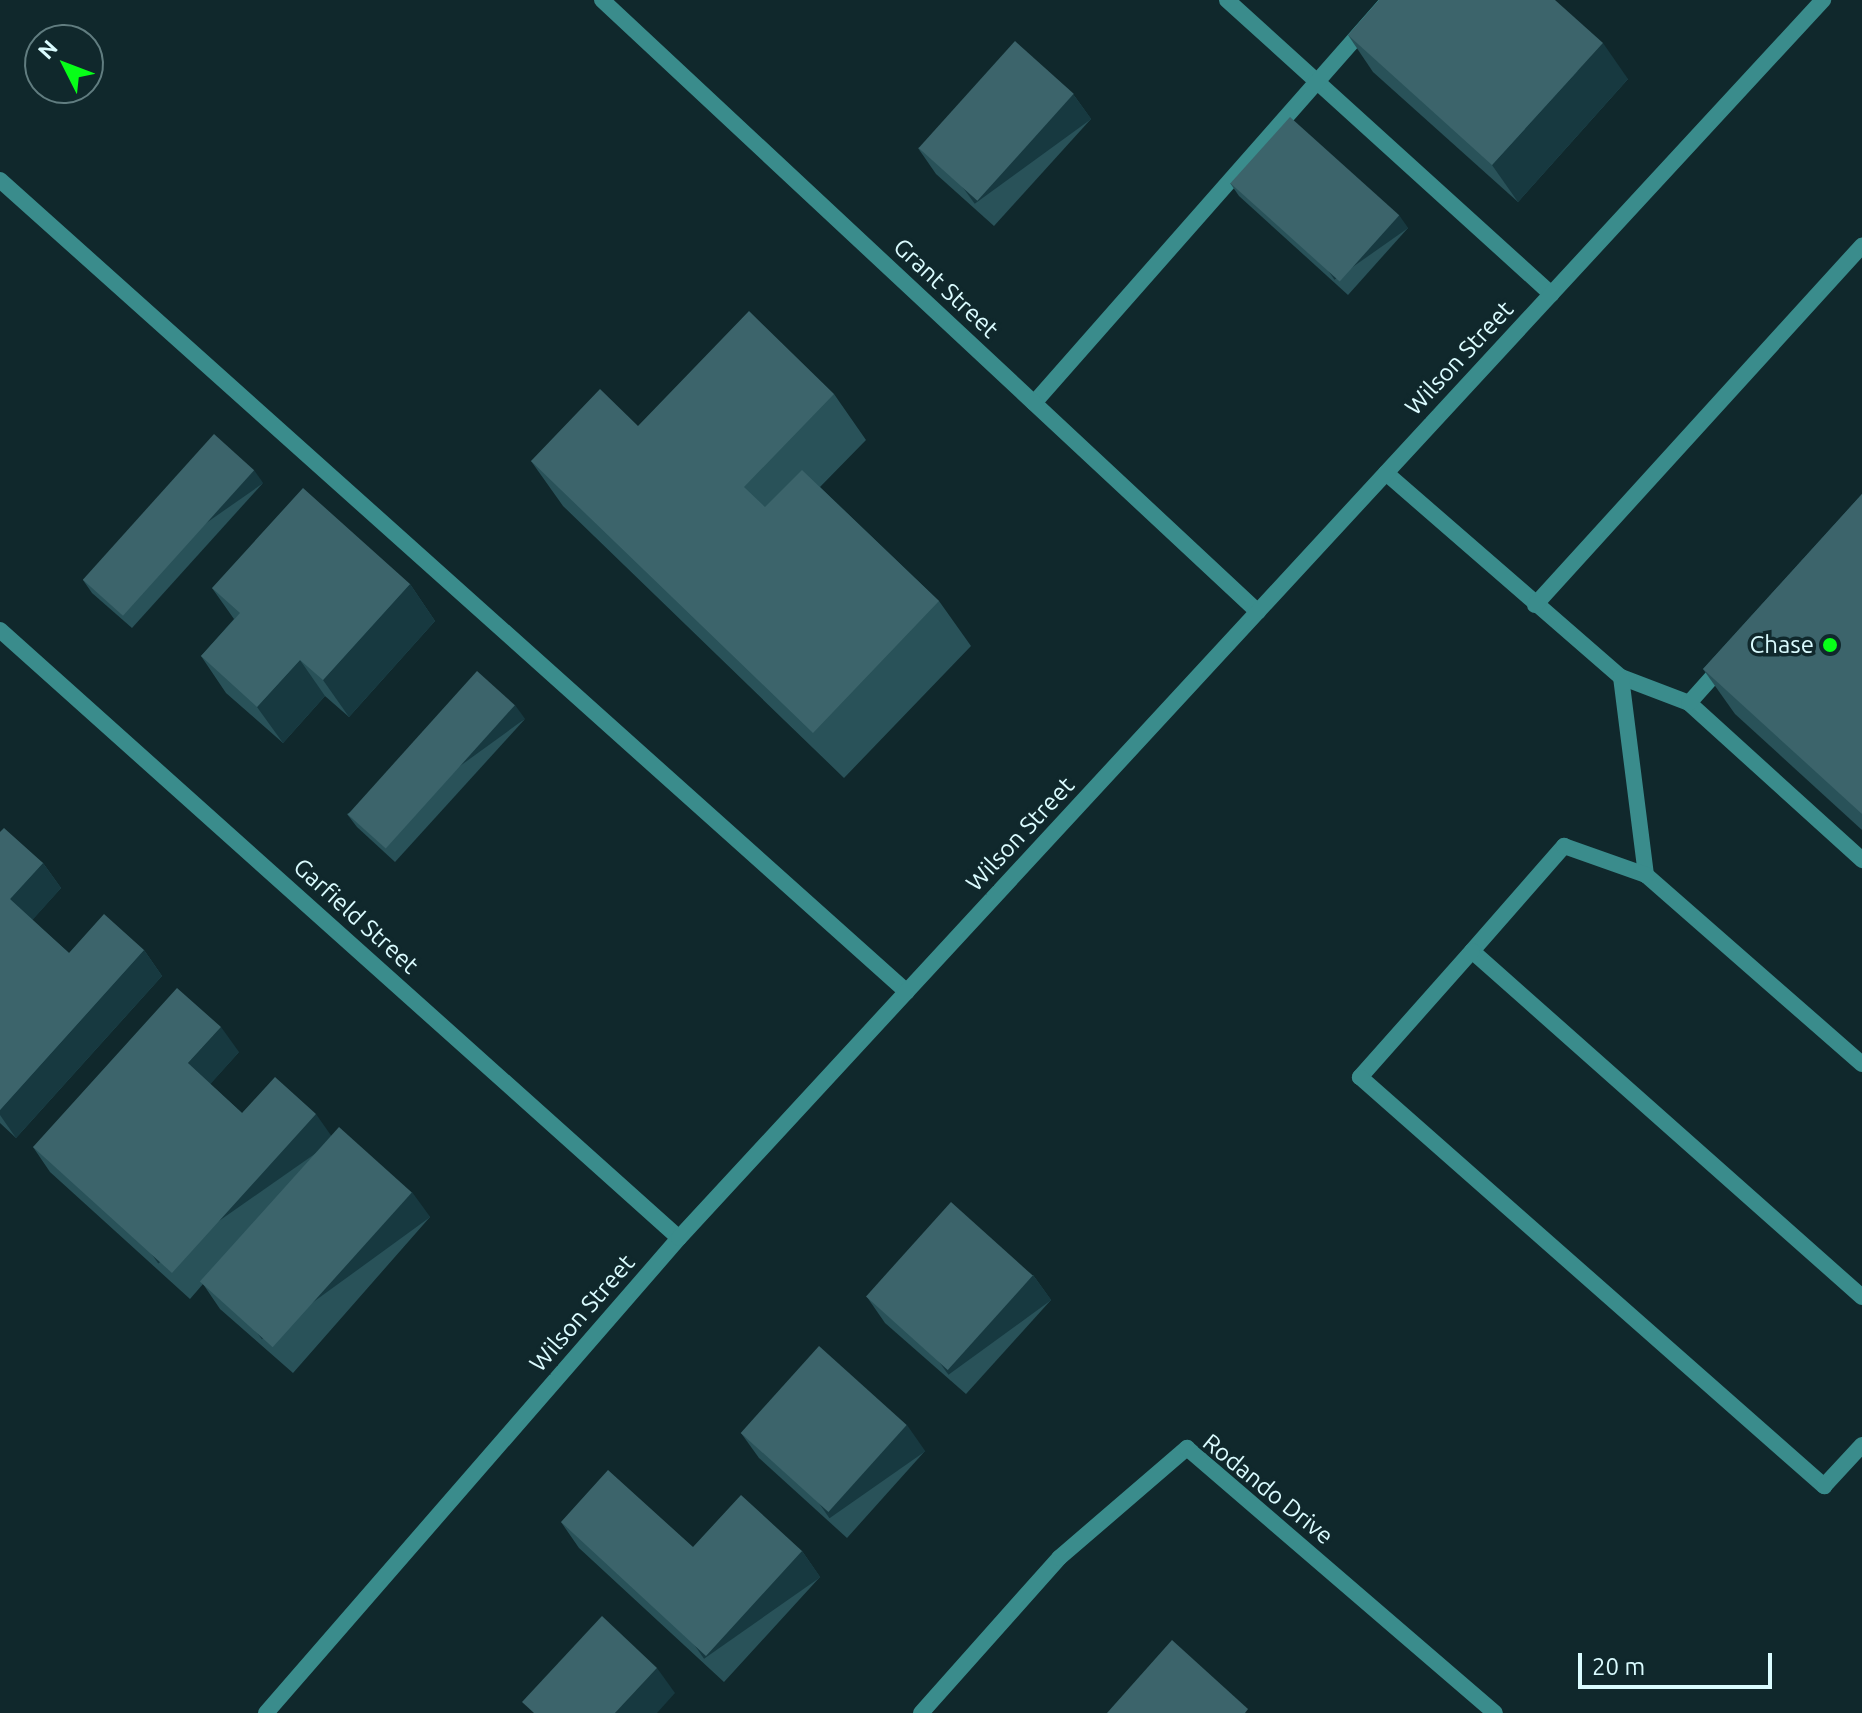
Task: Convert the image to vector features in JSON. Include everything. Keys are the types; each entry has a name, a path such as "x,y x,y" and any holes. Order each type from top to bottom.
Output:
{"street":[{"name":"Grant Street","path":"602,0 1258,612"},
{"path":"1227,0 1320,81 1551,294"},
{"path":"1034,403 1389,0"},
{"name":"Wilson Street","path":"266,1713 679,1238 1823,0"},
{"path":"0,180 907,992"},
{"path":"1535,605 1862,246"},
{"path":"1386,473 1621,677 1689,703 1862,860"},
{"name":"Garfield Street","path":"0,630 679,1238"},
{"path":"1689,703 1740,646"},
{"path":"1621,677 1646,875"},
{"path":"1862,1064 1646,875 1564,846 1360,1077 1824,1486 1862,1445"},
{"path":"1472,951 1862,1297"},
{"name":"Rodando Drive","path":"921,1713 1059,1558 1187,1448 1495,1713"}],"building":[{"path":"1379,0 1555,0 1603,43 1492,165 1348,35"},
{"path":"1015,41 1074,94 977,201 919,148"},
{"path":"1290,117 1399,215 1340,282 1230,183"},
{"path":"749,311 834,394 744,487 765,507 802,470 939,601 813,733 531,461 600,389 638,426"},
{"path":"214,434 254,470 123,616 83,580"},
{"path":"303,488 410,584 323,680 300,660 257,707 201,656 240,613 212,588"},
{"path":"1862,494 1862,814 1703,669"},
{"path":"477,671 515,705 386,849 348,814"},
{"path":"4,828 43,863 10,899 69,953 104,914 144,950 0,1110 0,832"},
{"path":"177,988 221,1027 188,1063 242,1113 275,1077 316,1114 172,1273 33,1147"},
{"path":"339,1127 412,1193 273,1347 200,1282"},
{"path":"951,1202 1033,1276 948,1370 866,1296"},
{"path":"819,1346 907,1425 828,1512 741,1433"},
{"path":"608,1470 693,1547 741,1495 802,1551 706,1656 561,1522"},
{"path":"602,1616 657,1668 615,1713 534,1713 522,1702"},
{"path":"1172,1640 1248,1709 1245,1713 1107,1713"}],"place":[{"name":"Chase","path":"1830,645"}]}
